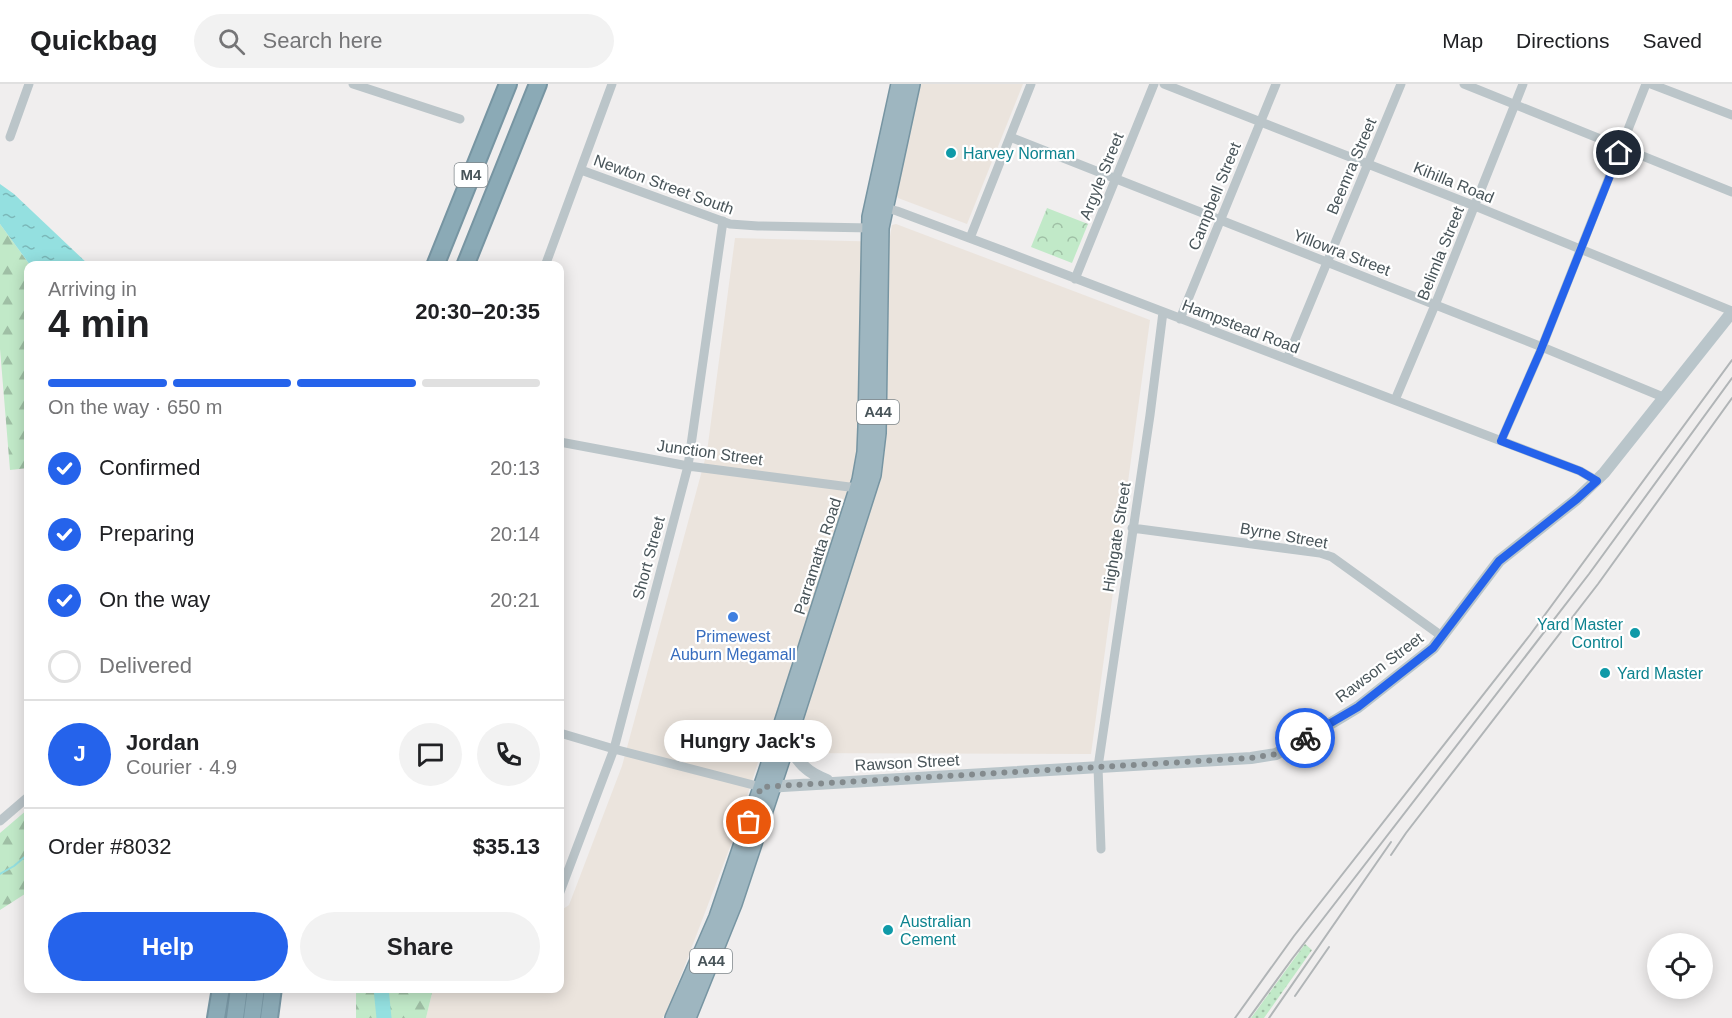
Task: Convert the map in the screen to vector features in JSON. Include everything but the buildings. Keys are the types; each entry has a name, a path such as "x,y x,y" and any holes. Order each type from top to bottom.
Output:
{"highway":[{"name":"M4","path":"437,261 508,84"},
{"name":"M4","path":"467,261 538,84"},
{"name":"Parramatta Road","path":"688,1018 734,904 858,488 865,452 875,228 899,84"},
{"name":"Parramatta Road","path":"878,207 912,84"},
{"name":"Parramatta Road","path":"673,1018 717,916 767,787 787,744 873,475 878,433 875,228"},
{"path":"216,1018 220,993"},
{"path":"235,1018 238,993"},
{"path":"252,1018 255,993"},
{"path":"270,1018 272,993"}],"main road":[{"name":"Rawson Street","path":"767,787 1251,758 1276,754 1358,707 1433,648 1499,561 1597,481 1732,311"},
{"path":"787,744 812,774 831,782"}],"street":[{"path":"10,137 29,84"},
{"path":"353,84 460,119"},
{"path":"547,261 612,84"},
{"path":"970,238 1031,84"},
{"name":"Argyle Street","path":"1076,279 1154,84"},
{"name":"Kihilla Road","path":"1164,84 1581,248 1732,311"},
{"name":"Campbell Street","path":"1180,319 1276,84"},
{"name":"Beemra Street","path":"1287,359 1401,84"},
{"path":"1464,84 1732,192"},
{"name":"Belimla Street","path":"1395,400 1524,84"},
{"path":"1501,441 1542,347 1646,84"},
{"path":"1651,84 1732,115"},
{"name":"Yillowra Street","path":"1010,137 1663,397"},
{"name":"Newton Street South","path":"581,170 738,226 875,228"},
{"name":"Hampstead Road","path":"878,207 970,238 1580,471 1597,481"},
{"name":"Short Street","path":"564,881 614,749 688,466 723,221"},
{"name":"Highgate Street","path":"1101,849 1098,767 1163,312"},
{"name":"Junction Street","path":"564,443 688,466 858,488"},
{"name":"Byrne Street","path":"1132,528 1320,553 1332,557 1443,637"},
{"path":"564,734 767,787"},
{"path":"0,821 24,801"}],"shaded area":[{"name":"Harvey Norman","path":"921,84 1023,84 967,224 898,198 896,194"},
{"path":"896,224 1150,320 1091,754 761,753 735,834 667,1012 662,1018 426,1018 432,993 564,993 564,908 569,905 622,766 707,452 735,238 889,242 892,225"}],"green space":[{"path":"1047,208 1088,224 1072,263 1031,247"},
{"path":"0,224 27,261 24,261 24,468 10,470 0,349"},
{"path":"24,812 24,895 0,910 0,833"},
{"path":"1305,944 1312,950 1264,1018 1251,1018"},
{"path":"356,993 432,993 426,1018 356,1018"}],"water":[{"path":"0,184 14,194 85,261 27,261 0,224"}],"waterway":[{"path":"0,874 24,857"},
{"path":"382,993 384,1018"}],"railway":[{"path":"1235,1018 1294,936 1530,635 1732,360"},
{"path":"1249,1018 1589,574 1732,378"},
{"path":"1391,855 1598,584 1732,398"},
{"path":"1269,1018 1391,842"},
{"path":"1295,996 1329,947"}],"way so far":[{"path":"749,822 761,787 1267,757 1305,738"}],"place":[{"name":"Harvey Norman","path":"951,153"},
{"name":"Primewest Auburn Megamall","path":"733,617"},
{"name":"Yard Master Control","path":"1635,633"},
{"name":"Yard Master","path":"1605,673"},
{"name":"Hungry Jack's","path":"749,822"},
{"name":"Australian Cement","path":"888,930"}],"route":[{"path":"1305,738 1358,707 1433,648 1499,561 1597,481 1580,471 1501,441 1540,352 1619,153"}]}
